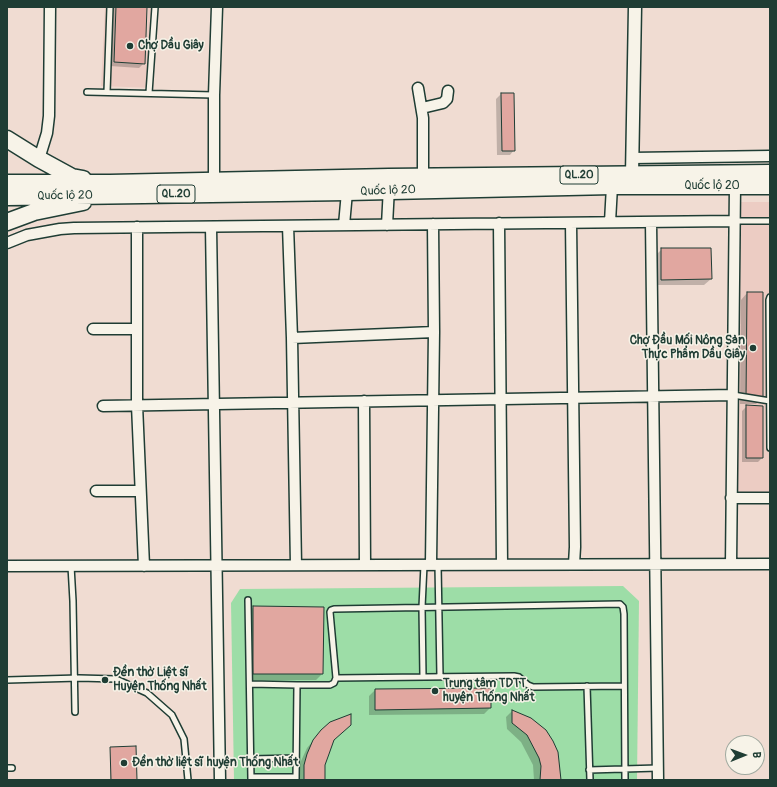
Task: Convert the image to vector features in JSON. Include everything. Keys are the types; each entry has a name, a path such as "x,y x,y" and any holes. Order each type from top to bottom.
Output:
{"highway":[{"name":"QL.20","path":"7,138 39,159 72,177 110,189"},
{"name":"Quốc lộ 20","path":"7,183 110,189 347,192 423,176 770,173"},
{"name":"Quốc lộ 20","path":"7,197 214,181 389,184 770,186"},
{"name":"QL.20","path":"7,222 34,212 67,206 110,189"}],"street":[{"path":"39,159 47,133 49,116 50,7"},
{"path":"214,181 214,95 217,7"},
{"path":"632,175 635,7"},
{"path":"418,88 423,118 423,176"},
{"path":"422,108 443,103 447,99 448,91"},
{"path":"632,158 770,156"},
{"path":"387,225 389,184"},
{"path":"610,222 612,186"},
{"path":"731,564 735,186"},
{"path":"344,225 347,192"},
{"path":"7,244 27,235 60,229 734,221"},
{"path":"650,222 658,780"},
{"path":"571,223 574,564"},
{"path":"431,564 434,332 433,224"},
{"path":"499,224 502,564"},
{"path":"288,226 292,338 296,565"},
{"path":"211,227 220,780"},
{"path":"137,228 137,405 144,566"},
{"path":"93,330 137,329"},
{"path":"292,338 434,332"},
{"path":"103,406 733,396"},
{"path":"364,402 365,565"},
{"path":"96,491 140,491"},
{"path":"731,498 770,498"},
{"path":"7,566 770,564"}],"lane":[{"path":"107,92 110,7"},
{"path":"149,93 155,7"},
{"path":"87,92 214,95"},
{"path":"734,221 770,221"},
{"path":"770,297 770,448"},
{"path":"733,396 770,401"},
{"path":"431,564 439,607 440,676"},
{"path":"423,676 422,607 431,564"},
{"path":"71,566 75,712"},
{"path":"248,600 251,779 296,779 297,685"},
{"path":"250,684 330,685 334,683 336,678 331,610 620,604 623,607 624,614 626,780"},
{"path":"336,678 514,676 519,677 528,685 533,687 624,686"},
{"path":"7,680 74,678 116,679 148,693 172,715 184,739 188,780"},
{"path":"587,686 590,780"},
{"path":"251,759 296,758"},
{"path":"589,770 658,768"}],"shaded area":[{"name":"Chợ Dầu Giây","path":"105,7 158,7 153,88 101,86"},
{"name":"Chợ Đầu Mối Nông Sản Thực Phẩm Dầu Giây","path":"736,202 770,202 770,495 736,495"}],"green space":[{"name":"Trung tâm TDTT huyện Thống Nhất","path":"623,586 639,601 637,780 234,780 231,603 240,589"}],"building":[{"path":"116,7 147,7 145,64 114,62"},
{"path":"501,93 514,93 515,151 502,151"},
{"path":"661,248 711,248 712,279 661,280"},
{"path":"747,292 763,292 763,398 746,398"},
{"path":"746,405 763,406 763,458 746,458"},
{"path":"253,606 324,607 323,674 253,674"},
{"path":"491,688 491,708 375,710 375,689"},
{"path":"512,710 531,718 546,730 558,752 561,780 540,780 541,766 539,758 527,735 512,723"},
{"path":"351,714 351,725 334,740 325,765 325,780 304,780 304,765 313,740 330,722"},
{"name":"Đền thờ liệt sĩ huyện Thống Nhất","path":"136,746 137,780 111,780 110,747"}],"place":[{"name":"Chợ Dầu Giây","path":"130,46"},
{"name":"Chợ Đầu Mối Nông Sản Thực Phẩm Dầu Giây","path":"753,348"},
{"name":"Đền thờ Liệt sĩ Huyện Thống Nhất","path":"105,680"},
{"name":"Trung tâm TDTT huyện Thống Nhất","path":"435,691"},
{"name":"Đền thờ liệt sĩ huyện Thống Nhất","path":"124,763"}]}
